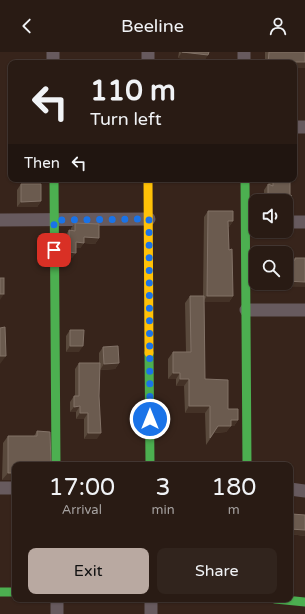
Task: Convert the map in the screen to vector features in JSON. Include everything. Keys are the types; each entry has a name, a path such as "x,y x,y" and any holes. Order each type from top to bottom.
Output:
{"street":[{"path":"54,182 56,462"},
{"path":"148,182 150,462"},
{"path":"245,182 249,208"},
{"path":"0,220 149,219"},
{"path":"293,222 305,222"},
{"path":"247,462 246,310 250,238"},
{"path":"246,310 305,310"},
{"path":"0,488 12,488"},
{"path":"293,489 305,491"},
{"path":"0,592 12,592"},
{"path":"293,601 305,602"},
{"path":"57,602 57,614"},
{"path":"151,602 151,614"}],"building":[{"path":"182,52 209,52 208,55"},
{"path":"269,52 305,52 305,62 297,62 297,60 268,60"},
{"path":"273,182 290,182 290,194 268,194 268,184 273,186"},
{"path":"21,184 41,184 41,201 21,202"},
{"path":"208,211 233,211 233,221 228,221 229,250 232,249 233,296 207,296"},
{"path":"75,223 99,224 99,238 84,237 84,243 76,242 76,253 69,252 69,230 75,231"},
{"path":"295,258 305,258 305,282 293,281 293,260 295,260"},
{"path":"0,278 4,278 4,294 0,294"},
{"path":"190,296 204,296 205,379 228,380 228,409 238,409 238,420 231,420 231,426 218,426 210,438 210,406 189,406 189,379 180,379 180,373 173,373 173,352 191,352"},
{"path":"5,327 6,356 0,356 0,328"},
{"path":"70,330 84,330 83,346 70,346"},
{"path":"118,346 119,363 104,364 103,347"},
{"path":"79,363 100,363 99,396 101,433 88,433 88,413 80,413 80,406 74,407 74,396 79,396"},
{"path":"37,431 50,432 51,462 12,462 12,473 8,473 8,436 37,436"},
{"path":"293,514 305,515 305,530 293,529"}],"traffic: fast":[{"path":"54,182 56,462"},
{"path":"245,182 247,462"},
{"path":"149,353 150,462"},
{"path":"0,592 12,592"},
{"path":"293,601 305,602"}],"traffic: slow":[{"path":"148,182 149,353"}],"route":[{"path":"54,250 54,220 149,219 150,419"}]}
